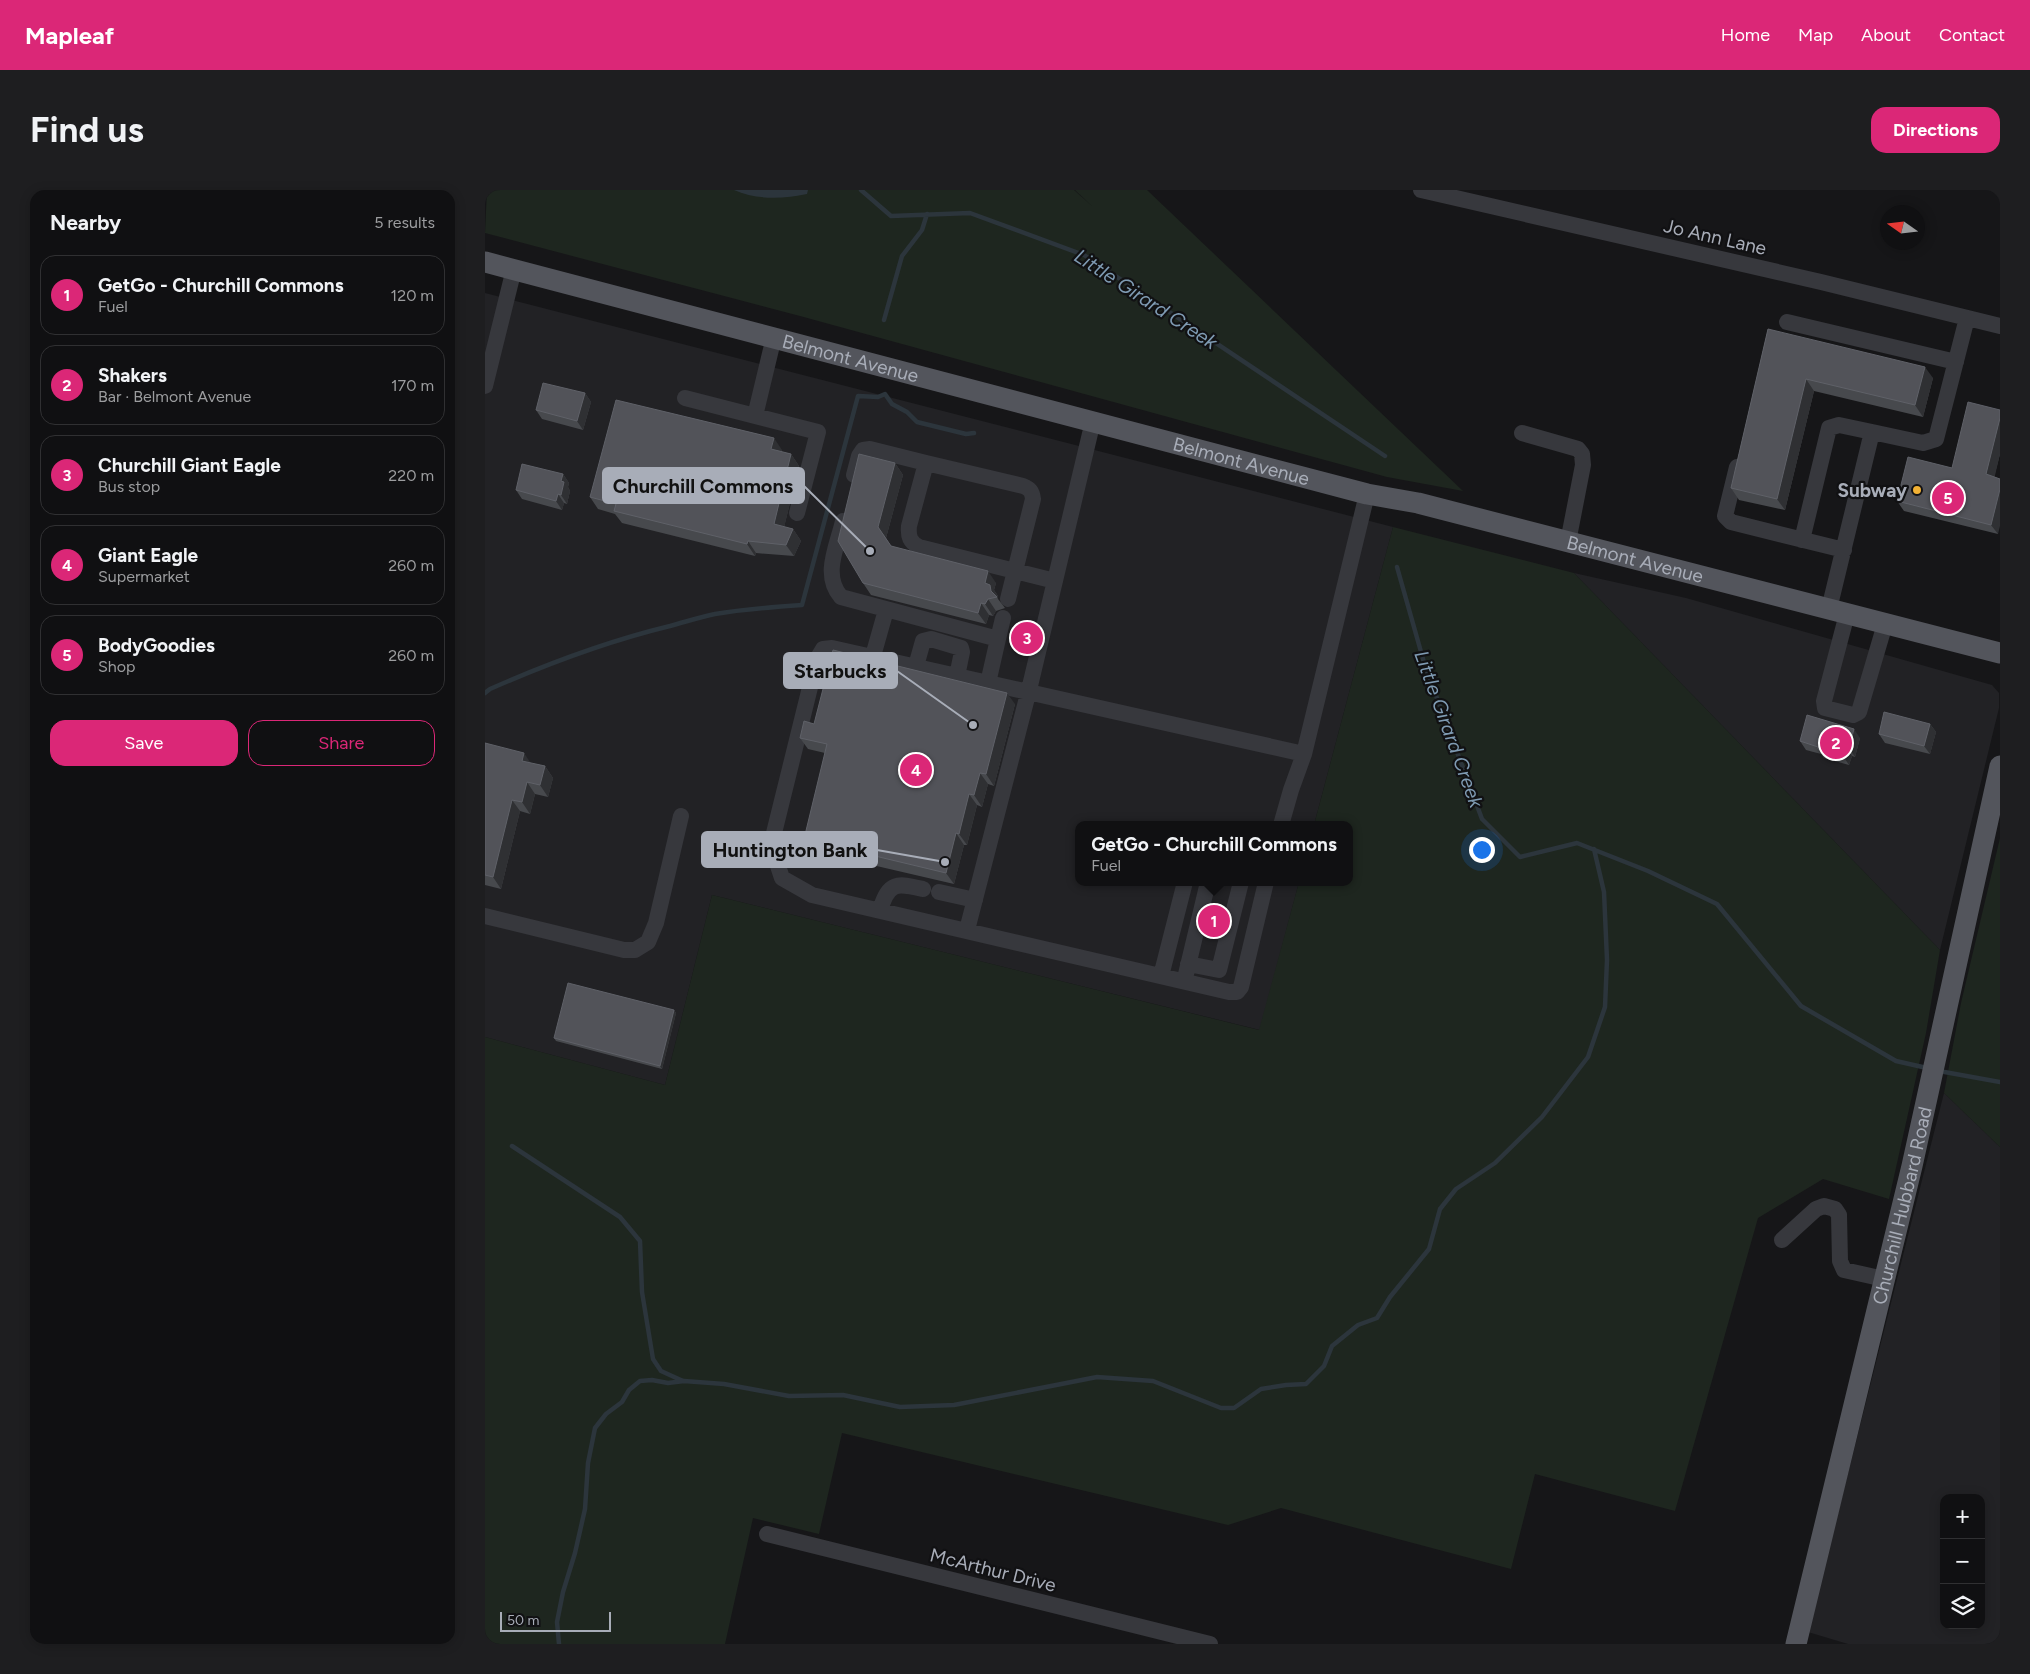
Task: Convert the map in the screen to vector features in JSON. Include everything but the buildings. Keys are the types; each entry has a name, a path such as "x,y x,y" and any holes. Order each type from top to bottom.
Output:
{"main road":[{"name":"Belmont Avenue","path":"485,262 1367,494 1418,503 2000,653"},
{"name":"Churchill Hubbard Road","path":"1796,1644 1912,1166 2000,766"}],"street":[{"name":"Jo Ann Lane","path":"1421,190 1811,280 2000,326"},
{"path":"485,386 514,269"},
{"path":"1802,540 1829,428 1839,425 1923,443 1936,439 1967,318"},
{"path":"1787,322 1956,362"},
{"path":"755,416 774,337"},
{"path":"685,398 818,432 797,513"},
{"path":"967,930 1029,690 1093,422"},
{"path":"1872,432 1844,550 1838,611 1824,701 1825,708 1853,715 1859,712 1885,624"},
{"path":"1522,433 1578,450 1582,454 1583,465 1568,542"},
{"path":"998,638 841,597 832,582 832,566 859,456 863,450 870,449 1023,486 1032,492 1033,499 1008,599"},
{"path":"1741,450 1725,516 1731,522 1844,550"},
{"path":"926,463 909,526 910,539 919,547 1055,581"},
{"path":"1282,821 1304,754 1367,494"},
{"path":"873,656 886,610"},
{"path":"987,683 1003,618"},
{"path":"916,666 923,641 931,639 961,648 963,652 957,676"},
{"path":"1266,886 1241,987 1237,992 812,894 782,878 774,854 774,833 817,659 823,649 832,648 873,656 987,683 1029,690 1304,754"},
{"path":"485,916 624,950 635,950 648,942 656,923 681,816"},
{"path":"880,910 884,896 892,887 903,884 975,900"},
{"path":"1188,964 1219,970 1240,886"},
{"path":"1161,976 1184,888 1206,890 1184,981"},
{"path":"1236,905 1260,911"},
{"path":"1172,932 1195,937"},
{"path":"1227,944 1250,949"},
{"path":"1782,1240 1816,1209 1824,1206 1835,1209 1839,1215 1840,1261 1845,1270 1884,1280"},
{"name":"McArthur Drive","path":"767,1534 1210,1644"}],"shaded area":[{"path":"487,190 1074,190 1093,207 1075,190 1147,190 1463,491 1387,477 800,316 485,233"},
{"path":"734,190 808,190 807,194 770,198 751,196"},
{"path":"485,293 1393,527 1315,821 1075,821 1075,886 1298,886 1260,1030 712,895 665,1085 485,1037"},
{"path":"1393,527 1574,573 1940,950 1926,1033 1889,1199 1823,1179 1758,1218 1675,1511 1535,1474 1511,1569 1281,1508 1228,1525 842,1433 819,1534 753,1518 725,1644 485,1644 485,1037 665,1085 712,895 1259,1030 1298,886 1353,886 1353,821 1315,821"},
{"path":"1574,573 1686,598 1992,685 1999,693 1999,708 1940,950"},
{"path":"2000,838 2000,1147 1944,1093 1961,1003"},
{"path":"1944,1093 2000,1147 2000,1644 1848,1644 1808,1632"}],"waterway":[{"name":"Little Girard Creek","path":"861,190 891,216 970,213 1084,255 1385,456"},
{"path":"884,320 902,256 922,230 927,214"},
{"path":"485,693 534,670 647,632 715,614 748,609 802,605 858,396 878,397 885,394 892,404 907,412 917,422 966,434 974,433"},
{"name":"Little Girard Creek","path":"1397,567 1425,666 1482,819 1520,857 1577,843 1648,871 1717,904 1801,1006 1896,1061 1927,1068"},
{"path":"559,1644 557,1622 585,1509 588,1463 595,1428 606,1414 622,1402 629,1390 640,1381 652,1380 668,1383 684,1381 724,1384 789,1396 843,1395 900,1407 954,1405 1097,1377 1153,1381 1221,1408 1234,1408 1261,1389 1306,1384 1324,1366 1332,1346 1358,1325 1377,1318 1390,1297 1429,1249 1440,1209 1456,1189 1495,1163 1542,1117 1588,1057 1605,1007 1607,960 1604,892 1594,849"},
{"name":"Little Girard Creek","path":"1939,1071 2000,1082"},
{"path":"512,1146 620,1217 640,1241 642,1292 653,1359 661,1371 683,1381"}],"place":[{"name":"Subway","path":"1917,490"},
{"name":"BodyGoodies","path":"1948,498"},
{"name":"Churchill Commons","path":"870,551"},
{"name":"Churchill Giant Eagle","path":"1027,638"},
{"name":"Starbucks","path":"973,725"},
{"name":"Shakers","path":"1836,743"},
{"name":"Giant Eagle","path":"916,770"},
{"name":"Huntington Bank","path":"945,862"},
{"name":"GetGo - Churchill Commons","path":"1214,921"}]}
